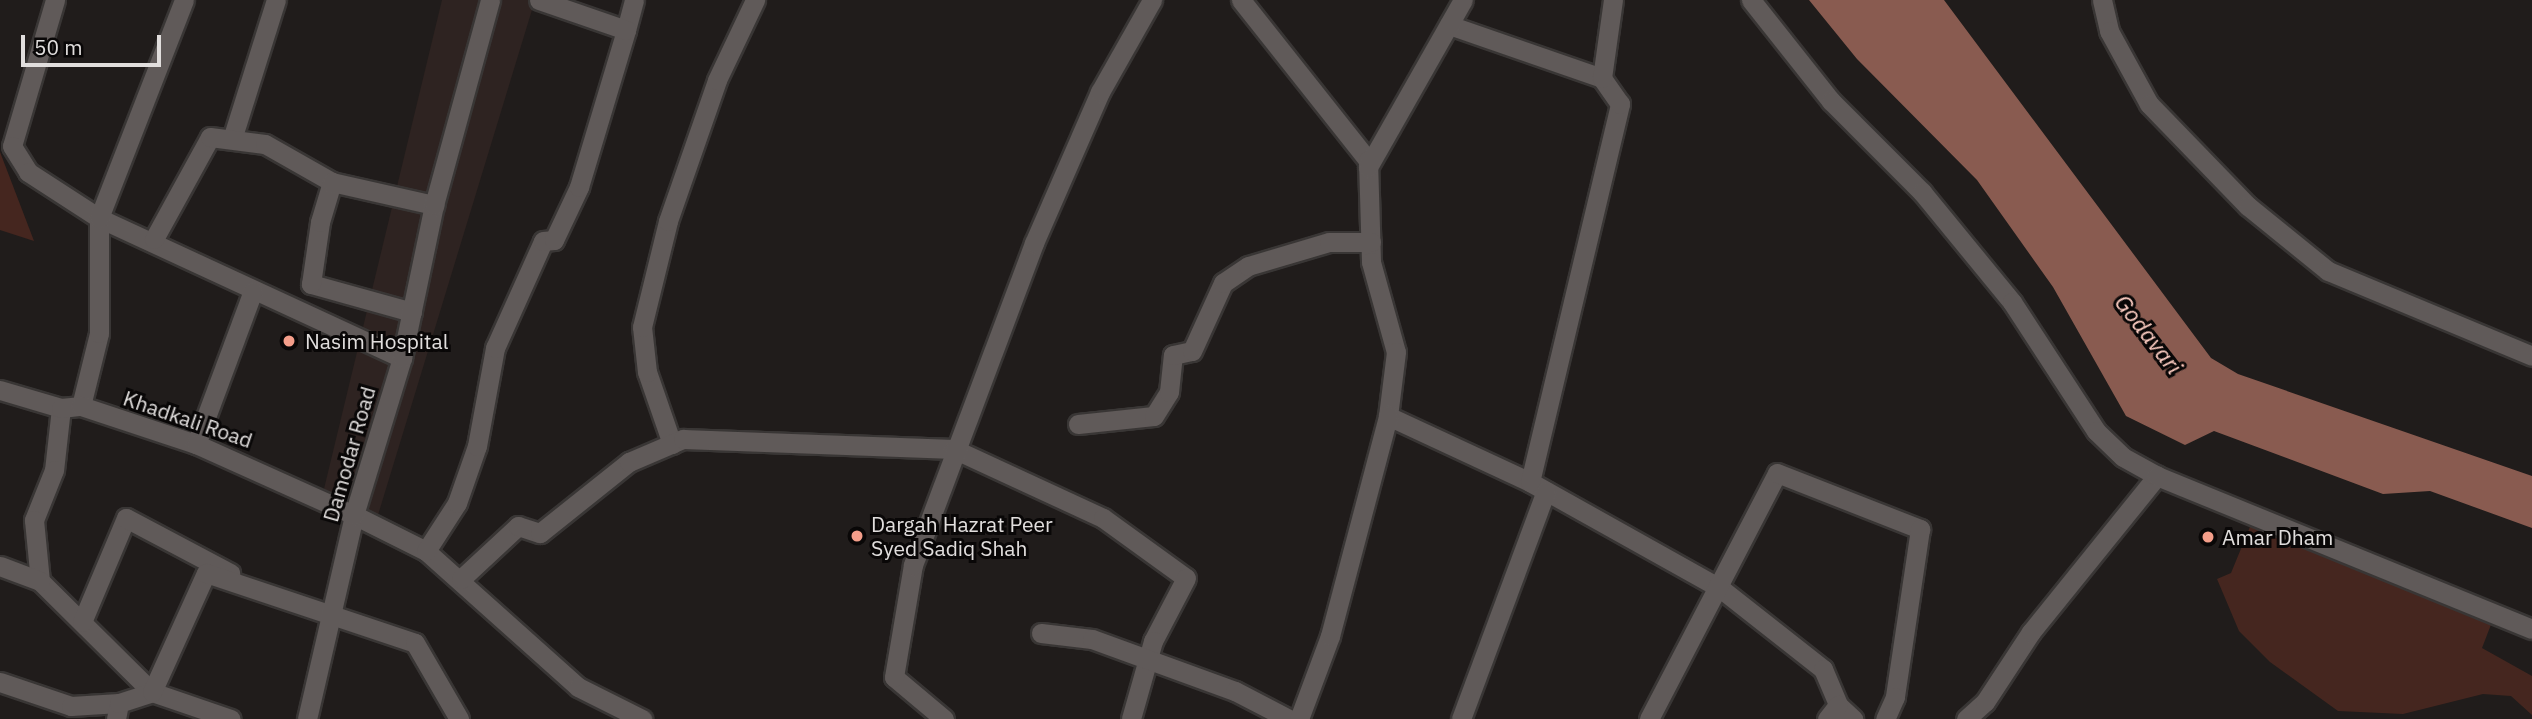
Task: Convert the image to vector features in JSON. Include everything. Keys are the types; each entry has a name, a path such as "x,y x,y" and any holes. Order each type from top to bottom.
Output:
{"street":[{"path":"55,0 12,146 28,172 99,218 154,239 253,291 402,358"},
{"path":"81,406 99,333 99,218 184,0"},
{"path":"233,136 276,0"},
{"name":"Damodar Road","path":"307,719 354,515 402,358 434,205 490,0"},
{"path":"540,0 626,30"},
{"path":"426,551 457,503 473,458 495,348 542,241 554,240 579,187 634,0"},
{"path":"672,444 647,372 642,327 668,221 717,80 755,0"},
{"path":"944,719 894,677 912,565 1034,243 1100,93 1152,0"},
{"path":"1241,0 1368,167"},
{"path":"1299,719 1330,636 1388,416 1396,352 1386,333 1371,242 1368,167 1463,0"},
{"path":"1602,78 1614,0"},
{"path":"1751,0 1831,102 1922,192 2012,302 2096,431 2157,476 2532,629"},
{"path":"2102,0 2109,31 2150,104 2248,206 2328,271 2532,356"},
{"path":"1449,25 1602,78 1620,104 1538,486 1461,719"},
{"path":"154,239 210,137 233,136 265,144 332,182 434,205"},
{"path":"296,309 311,284 332,182"},
{"path":"1078,424 1154,416 1169,392 1173,355 1192,351 1223,283 1248,266 1329,242 1371,242"},
{"path":"311,284 412,312"},
{"path":"196,444 253,291"},
{"name":"Khadkali Road","path":"0,390 61,408 81,406 196,444 354,515 426,551 461,579 578,687 642,719"},
{"path":"40,581 34,520 54,470 61,408"},
{"path":"1388,416 1538,486 1720,588 1823,669 1832,712 1853,719"},
{"path":"461,579 518,526 540,533 629,462 683,439 954,449 1103,518 1186,578 1148,660 1131,719"},
{"path":"1649,719 1720,588 1777,473 1920,529 1895,697 1885,719"},
{"path":"1965,719 1985,702 2031,632 2157,476"},
{"path":"82,622 126,518 192,550 243,585"},
{"path":"0,566 40,581 152,692 231,719"},
{"path":"0,682 71,706 118,711 152,692 206,573 415,643 459,719"},
{"path":"1041,633 1092,639 1235,691 1289,719"}],"shaded area":[{"path":"442,0 535,0 378,515 324,489"},
{"path":"0,152 34,241 0,230"},
{"path":"2254,517 2492,622 2482,648 2532,676 2532,715 2511,696 2483,694 2403,714 2338,711 2270,662 2239,631 2217,579 2231,573"}],"water":[{"name":"Godavari","path":"1809,0 1944,0 2211,358 2238,374 2532,476 2532,528 2430,491 2383,494 2214,431 2185,445 2126,416 2053,287 1977,180 1857,59"}],"place":[{"name":"Nasim Hospital","path":"289,341"},
{"name":"Dargah Hazrat Peer Syed Sadiq Shah","path":"857,536"},
{"name":"Amar Dham","path":"2208,537"}]}
